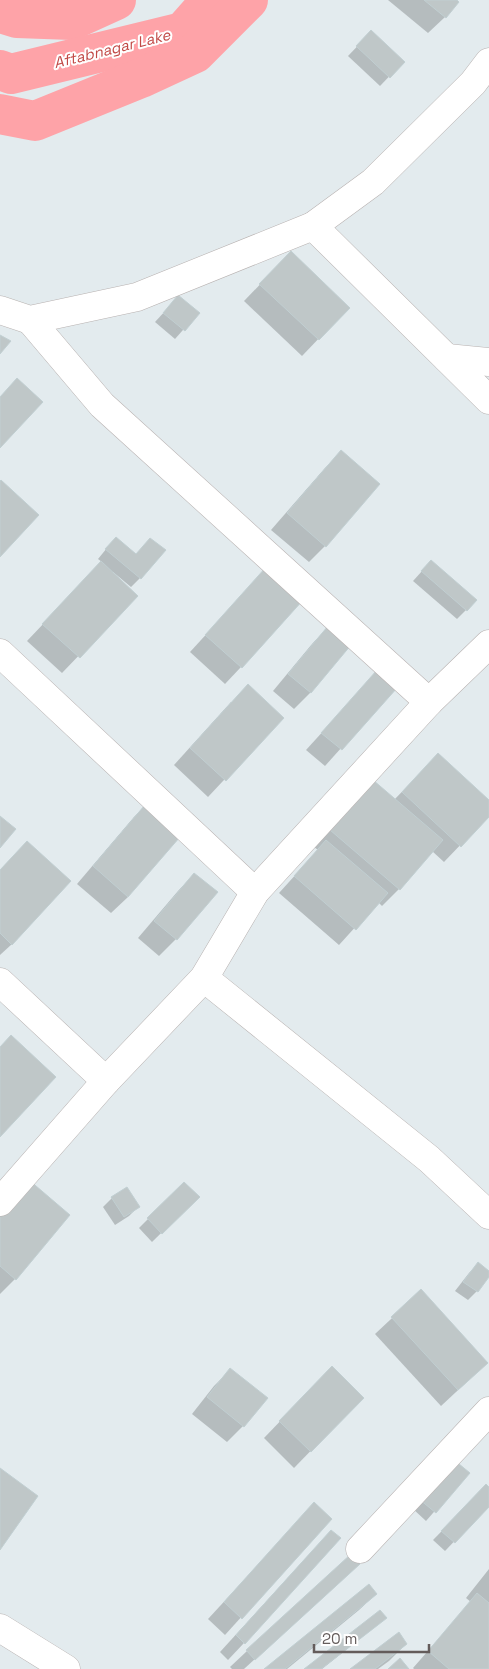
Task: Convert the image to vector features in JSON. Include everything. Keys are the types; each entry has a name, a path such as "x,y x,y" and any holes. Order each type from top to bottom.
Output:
{"street":[{"path":"0,310 30,320 137,296 313,226 373,182 473,82 489,62"},
{"path":"313,226 489,400"},
{"path":"30,320 102,405 429,702"},
{"path":"447,358 489,362"},
{"path":"0,1202 106,1081 204,978 255,892 429,702 489,644"},
{"path":"0,653 255,892"},
{"path":"204,978 429,1159 489,1215"},
{"path":"0,982 106,1081"},
{"path":"360,1550 489,1411"},
{"path":"0,1628 66,1669"}],"building":[{"path":"424,0 457,0 459,2 446,18"},
{"path":"371,30 405,62 390,78 356,46"},
{"path":"291,251 350,308 319,340 259,284"},
{"path":"178,295 200,313 185,331 163,313"},
{"path":"0,335 11,341 0,354"},
{"path":"17,378 43,402 0,448 0,397"},
{"path":"341,450 380,484 326,547 287,513"},
{"path":"0,481 39,515 0,557"},
{"path":"116,537 136,554 150,538 166,550 141,579 105,549"},
{"path":"431,560 477,600 467,611 421,571"},
{"path":"101,561 138,596 80,658 42,624"},
{"path":"267,566 304,599 242,668 205,635"},
{"path":"328,626 351,645 311,693 288,674"},
{"path":"377,670 397,688 342,750 321,733"},
{"path":"248,684 284,718 226,781 190,748"},
{"path":"438,753 489,800 489,817 461,847 402,792"},
{"path":"373,780 443,840 400,890 330,830"},
{"path":"150,799 186,830 128,897 93,866"},
{"path":"0,816 16,829 0,848"},
{"path":"326,840 388,893 356,930 294,876"},
{"path":"27,841 71,881 12,945 0,933 0,870"},
{"path":"194,873 218,892 177,940 154,921"},
{"path":"11,1035 56,1077 0,1137 0,1047"},
{"path":"29,1180 70,1215 16,1280 0,1266 0,1214"},
{"path":"184,1182 200,1197 162,1234 147,1218"},
{"path":"127,1187 140,1207 124,1217 111,1197"},
{"path":"478,1262 489,1271 489,1277 478,1292 463,1282"},
{"path":"421,1289 488,1363 458,1390 391,1317"},
{"path":"332,1366 364,1398 311,1452 279,1421"},
{"path":"230,1368 268,1398 244,1427 207,1397"},
{"path":"453,1459 470,1473 436,1513 419,1499"},
{"path":"0,1468 38,1496 0,1550"},
{"path":"486,1484 489,1487 489,1507 455,1543 441,1531"},
{"path":"314,1502 332,1519 242,1619 224,1602"},
{"path":"331,1530 341,1538 245,1644 236,1635"},
{"path":"351,1554 360,1564 255,1660 246,1650"},
{"path":"369,1584 377,1594 285,1669 264,1669"},
{"path":"477,1593 489,1603 489,1669 449,1669 428,1651"},
{"path":"380,1610 387,1618 321,1669 304,1669"},
{"path":"399,1632 407,1644 375,1669 350,1669"},
{"path":"400,1658 409,1669 388,1669"}],"waterway":[{"path":"0,13 17,18 72,20 116,0"},
{"path":"0,114 35,121 141,78 195,53 248,0"},
{"name":"Aftabnagar Lake","path":"0,70 11,74 183,32 206,6"}]}
